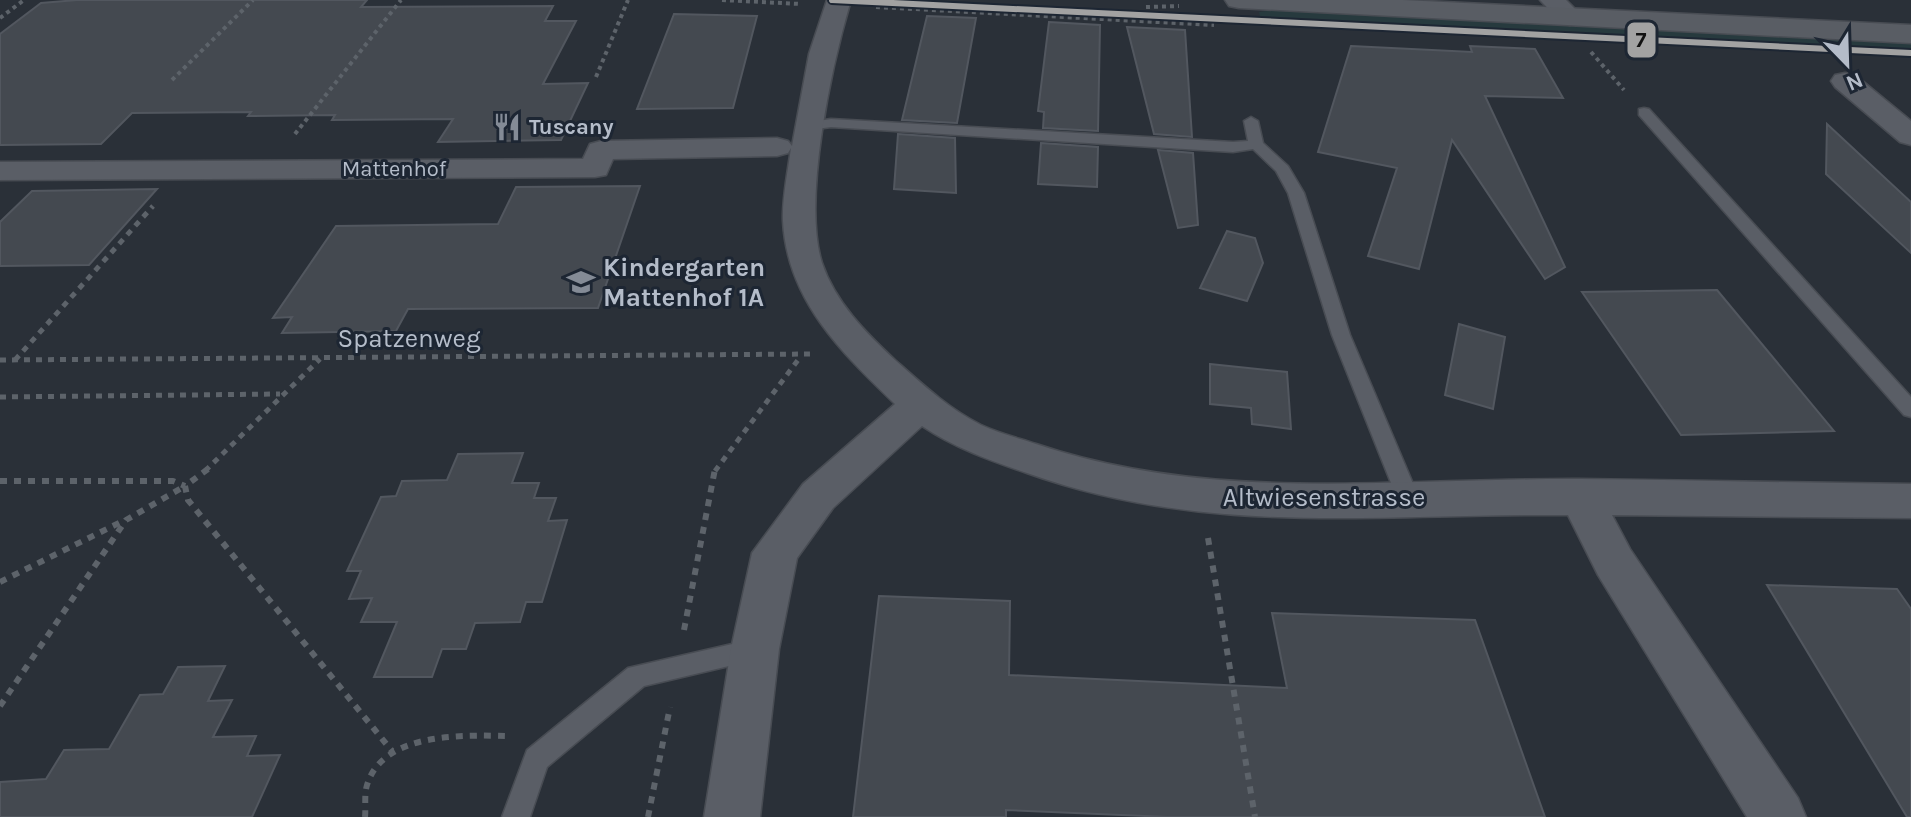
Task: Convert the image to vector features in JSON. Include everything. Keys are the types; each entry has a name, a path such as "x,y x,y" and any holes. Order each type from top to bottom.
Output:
{"street":[{"name":"Altwiesenstrasse","path":"839,0 822,54 809,126 799,218 805,263 825,304 855,344 920,405 967,436 1076,474 1172,494 1281,503 1580,496 1911,501"},
{"path":"1239,0 1911,34"},
{"path":"1845,81 1911,136"},
{"name":"Mattenhof","path":"0,171 595,168 601,150 777,147"},
{"path":"732,817 755,649 775,553 818,496 920,405"},
{"path":"1580,496 1614,562 1778,817"}],"lane":[{"path":"1644,112 1911,410"},
{"path":"1251,121 1256,144 1283,169 1296,193 1341,335 1408,498"},
{"path":"809,126 831,123 1233,147 1256,144"},
{"path":"516,817 536,759 637,676 755,649"}],"path":[{"path":"0,18 24,0"},
{"path":"172,80 253,0"},
{"path":"267,169 401,0"},
{"path":"596,77 628,0"},
{"path":"722,0 809,4"},
{"path":"1146,7 1179,6"},
{"path":"1148,19 1161,23"},
{"path":"1568,19 1644,112"},
{"path":"15,360 185,170"},
{"name":"Spatzenweg","path":"0,360 819,353"},
{"path":"648,817 716,465 802,355"},
{"path":"0,582 126,520 213,467 281,394 320,359"},
{"path":"0,397 281,394"},
{"path":"0,481 173,481 185,486"},
{"path":"185,486 188,500 392,751"},
{"path":"0,706 126,520"},
{"path":"1206,529 1255,817"},
{"path":"365,817 367,783 392,751 427,741 496,736 560,738"}],"green space":[{"path":"1273,10 1911,43 1911,57 1262,25 1259,12"}],"building":[{"path":"77,0 367,0 361,7 553,6 545,21 576,21 543,84 588,83 561,140 438,142 453,119 332,120 335,115 132,113 101,144 0,145 0,34 41,3"},
{"path":"674,14 757,16 733,108 637,109"},
{"path":"927,16 976,18 957,123 902,120"},
{"path":"1049,22 1100,25 1098,131 1043,128 1044,112 1038,111"},
{"path":"1127,27 1185,30 1192,137 1154,134"},
{"path":"1351,46 1472,52 1470,46 1535,49 1563,98 1485,96 1565,267 1545,279 1452,140 1419,269 1368,256 1397,168 1318,152"},
{"path":"1827,124 1911,202 1911,253 1826,174"},
{"path":"898,134 955,138 956,193 894,189"},
{"path":"1041,143 1098,147 1097,187 1038,184"},
{"path":"1158,150 1193,153 1198,225 1178,228"},
{"path":"640,186 598,308 408,309 396,331 282,333 292,317 273,318 336,226 498,224 516,187"},
{"path":"157,189 89,265 0,266 0,222 32,191"},
{"path":"1227,231 1255,238 1263,263 1247,301 1200,288"},
{"path":"1717,290 1834,431 1681,435 1582,292"},
{"path":"1459,324 1505,337 1493,409 1445,395"},
{"path":"1210,364 1287,372 1291,429 1252,424 1251,408 1210,404"},
{"path":"523,453 512,483 539,483 534,498 556,498 548,521 567,520 542,602 526,602 520,622 475,623 466,649 442,649 432,677 374,677 397,622 361,622 372,598 349,599 361,571 347,571 381,497 396,496 402,481 447,480 458,454"},
{"path":"1767,585 1897,589 1911,609 1911,817 1907,817"},
{"path":"879,596 1010,601 1009,675 1287,688 1272,613 1475,620 1545,817 1168,817 1006,810 1006,817 853,817"},
{"path":"225,666 208,701 232,700 213,737 256,736 247,756 280,755 252,817 0,817 0,782 46,779 64,750 109,749 140,695 163,694 178,667"}],"transit line":[{"name":"7","path":"832,0 1911,53"}],"place":[{"name":"Tuscany","path":"507,127"},
{"name":"Kindergarten Mattenhof 1A","path":"581,282"}]}
